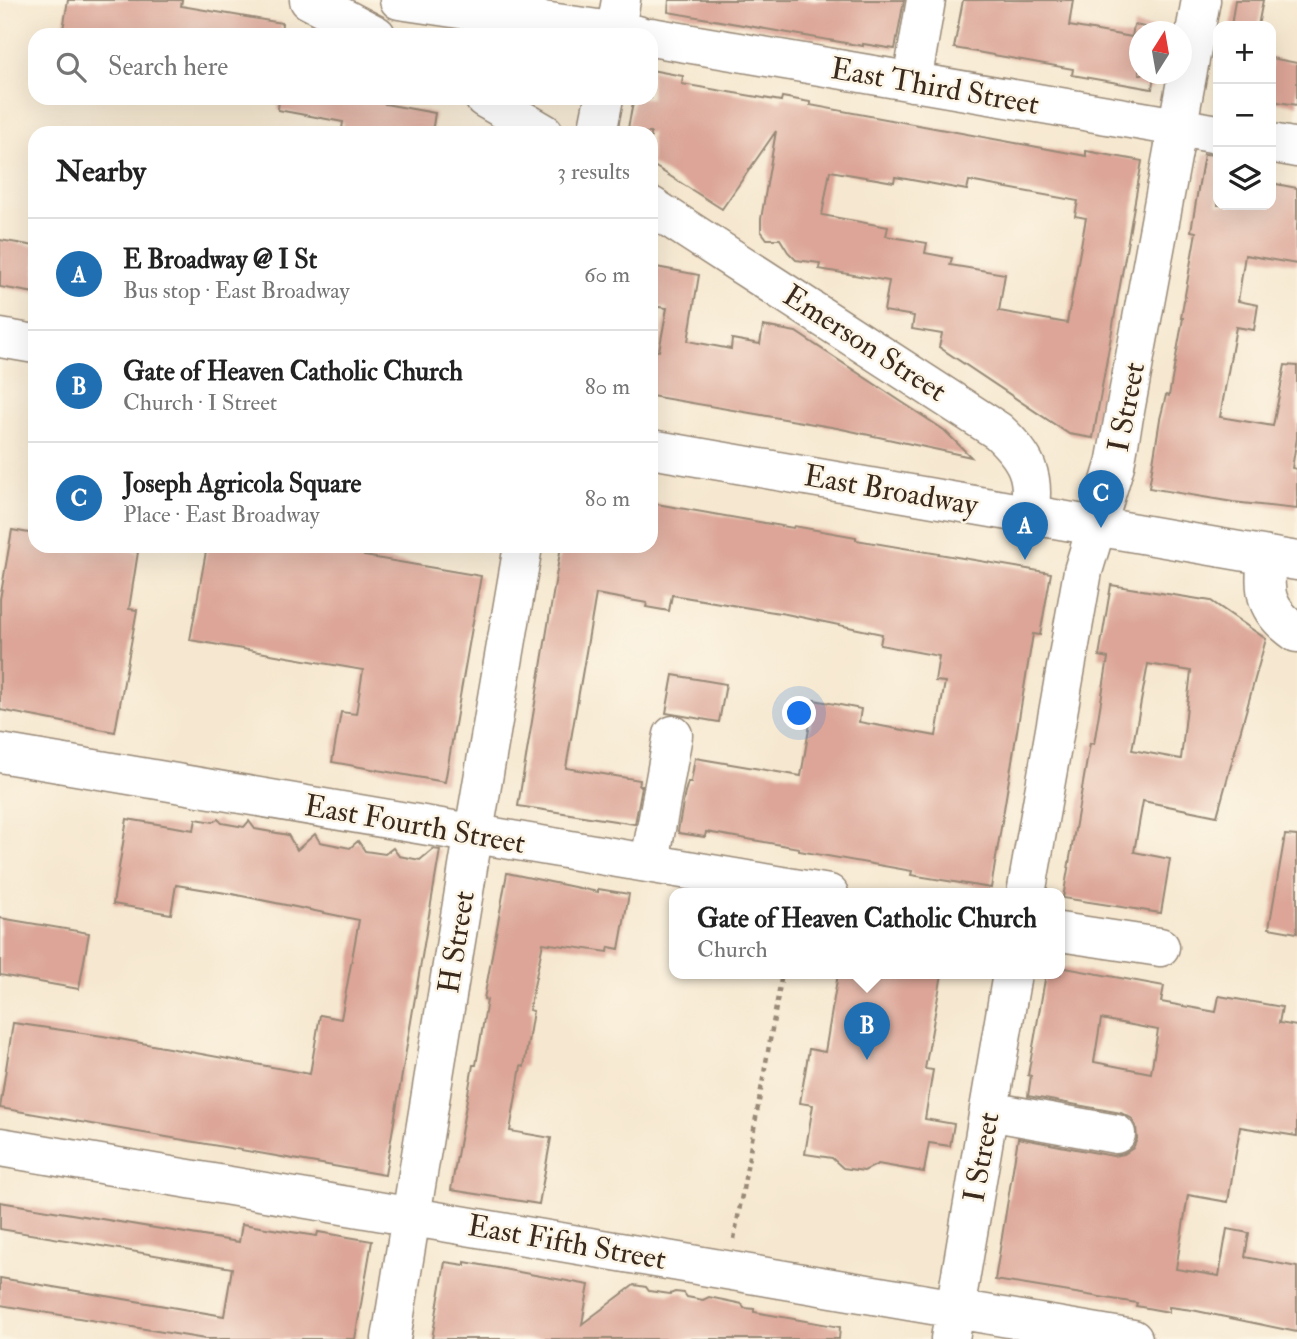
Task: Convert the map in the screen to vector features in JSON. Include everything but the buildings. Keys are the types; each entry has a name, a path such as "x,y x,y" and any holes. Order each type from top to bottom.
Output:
{"street":[{"path":"309,0 363,28"},
{"name":"East Third Street","path":"400,0 628,28"},
{"path":"912,82 926,0"},
{"name":"I Street","path":"1027,888 1081,583 1115,465 1201,0"},
{"name":"East Third Street","path":"658,34 912,82 1213,133"},
{"path":"496,105 532,126"},
{"path":"598,126 603,105"},
{"path":"1276,144 1297,148"},
{"name":"Emerson Street","path":"658,210 998,431 1023,456 1028,469 1031,501 1029,514"},
{"path":"0,338 28,343"},
{"name":"East Broadway","path":"658,450 1282,559"},
{"name":"H Street","path":"391,1339 522,553"},
{"path":"1282,559 1265,577 1267,600 1272,610 1297,633"},
{"path":"650,862 673,735"},
{"name":"East Fourth Street","path":"0,753 795,888"},
{"path":"1065,933 1160,947"},
{"name":"I Street","path":"953,1324 1011,979"},
{"path":"989,1111 1116,1134"},
{"name":"East Fifth Street","path":"0,1147 413,1216 953,1324 1133,1339"}],"path":[{"path":"733,1241 781,979"}],"place":[{"name":"Joseph Agricola Square","path":"1101,528"},
{"name":"E Broadway @ I St","path":"1025,560"},
{"name":"Gate of Heaven Catholic Church","path":"867,1060"}]}
